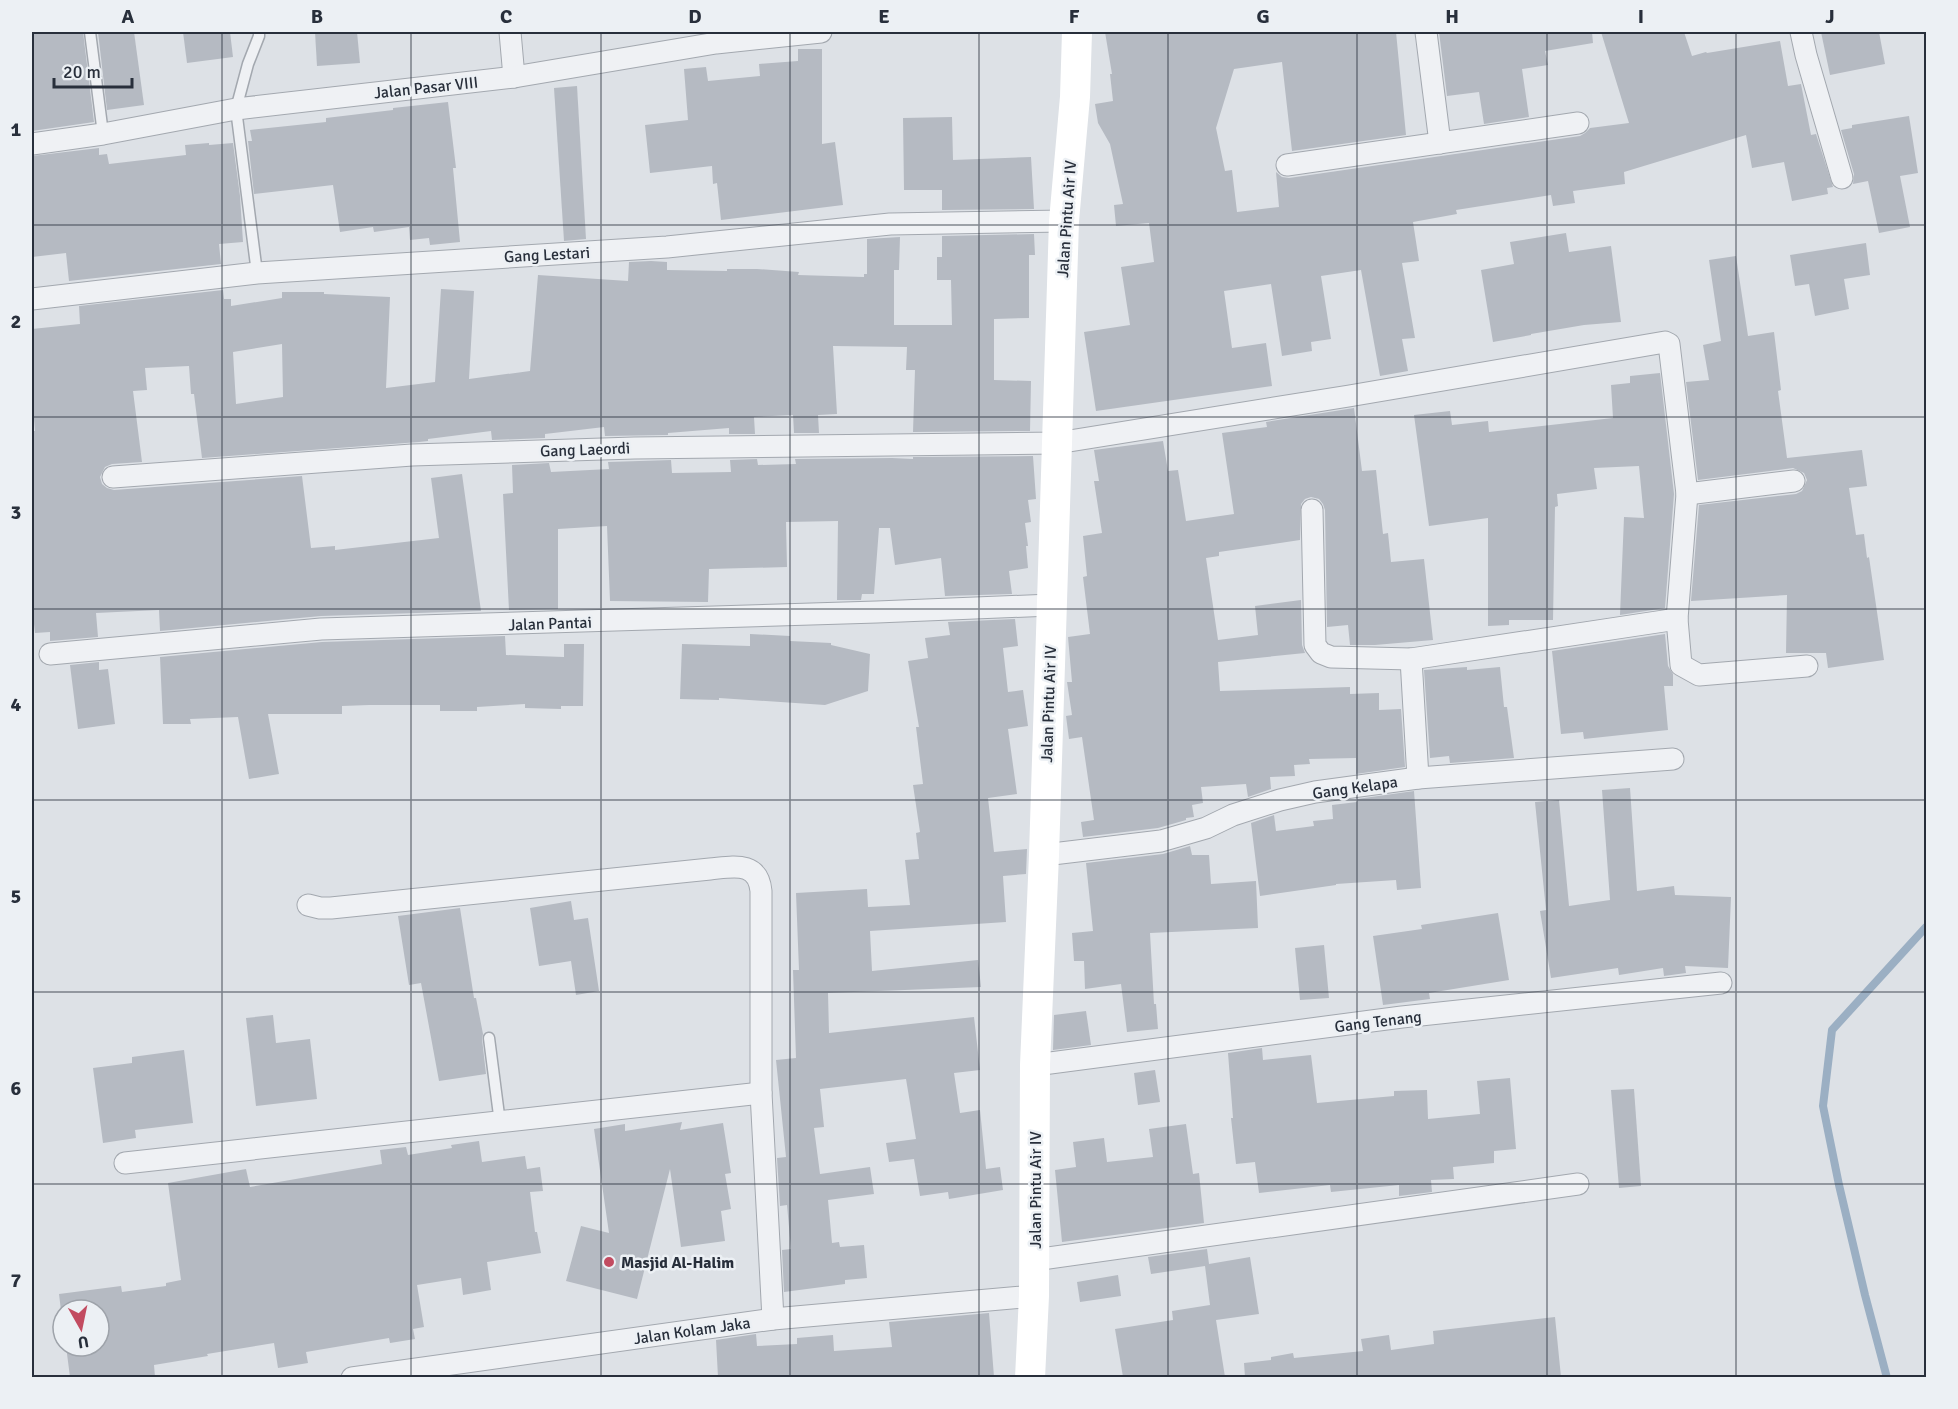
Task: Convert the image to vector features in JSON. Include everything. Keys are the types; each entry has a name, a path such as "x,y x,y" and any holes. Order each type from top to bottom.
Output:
{"main road":[{"name":"Jalan Pintu Air IV","path":"1030,1377 1034,1296 1035,1065 1064,221 1076,98 1077,32"}],"street":[{"path":"510,32 514,77"},
{"name":"Jalan Pasar VIII","path":"32,144 103,134 236,109 514,77 715,37 821,32"},
{"path":"1426,32 1440,143"},
{"path":"1801,32 1842,178"},
{"path":"1287,165 1578,123"},
{"name":"Gang Lestari","path":"32,299 257,273 667,248 890,224 1064,221"},
{"name":"Gang Laeordi","path":"113,477 424,455 634,448 1057,443 1665,342 1669,344 1687,494"},
{"path":"1794,481 1687,494 1677,619 1680,665 1699,675 1807,666"},
{"path":"1312,510 1315,645 1321,653 1331,657 1411,659 1677,619"},
{"name":"Jalan Pantai","path":"50,654 321,629 865,613 1051,604"},
{"path":"1411,659 1418,778"},
{"name":"Gang Kelapa","path":"1044,855 1161,841 1206,828 1233,814 1315,792 1418,778 1673,759"},
{"path":"308,905 331,908 710,869 747,868 755,872 762,891 761,1093 773,1319"},
{"name":"Gang Tenang","path":"1035,1065 1402,1017 1721,983"},
{"path":"125,1163 761,1093"},
{"path":"1034,1260 1578,1184"},
{"name":"Jalan Kolam Jaka","path":"352,1377 773,1319 1034,1296"}],"lane":[{"path":"90,32 103,134"},
{"path":"257,273 236,109 259,32"},
{"path":"489,1038 500,1123"}],"building":[{"path":"32,32 83,32 94,122 32,131"},
{"path":"98,32 134,32 144,105 107,110"},
{"path":"183,32 230,32 233,57 187,63"},
{"path":"315,32 357,32 360,63 317,66"},
{"path":"1105,32 1396,32 1406,135 1292,151 1282,62 1234,69 1216,128 1225,171 1232,170 1237,212 1279,207 1276,172 1282,177 1289,178 1580,136 1590,128 1629,123 1601,32 1684,32 1692,56 1780,41 1788,86 1801,84 1811,135 1816,134 1833,187 1827,188 1828,194 1792,201 1784,162 1752,168 1746,135 1624,172 1625,184 1573,191 1575,203 1553,206 1551,195 1456,210 1457,214 1413,222 1419,261 1402,263 1415,338 1402,339 1408,371 1380,376 1361,270 1321,276 1331,339 1311,342 1312,351 1282,356 1271,284 1224,291 1232,348 1266,343 1272,386 1096,411 1084,332 1130,325 1121,267 1154,262 1149,223 1116,226 1114,205 1123,204 1110,144 1098,123 1095,104 1113,101 1110,74 1112,74"},
{"path":"1439,32 1592,32 1593,43 1545,51 1548,65 1522,69 1529,117 1484,124 1479,92 1447,96"},
{"path":"1821,32 1879,32 1885,64 1830,75"},
{"path":"798,49 822,49 822,144 835,142 843,205 721,220 717,183 713,184 712,166 650,173 645,125 688,120 684,69 706,67 708,81 760,76 759,64 798,61"},
{"path":"577,86 586,239 564,241 554,88"},
{"path":"448,102 456,168 453,168 460,242 430,245 429,238 410,240 409,227 374,232 373,227 340,232 333,185 254,194 248,141 252,141 250,130 326,122 326,118"},
{"path":"1909,116 1918,173 1900,176 1910,227 1879,233 1868,181 1853,184 1854,174 1841,130 1852,128 1852,125"},
{"path":"952,117 953,160 1031,157 1034,209 942,210 942,190 904,190 903,118"},
{"path":"209,143 209,145 233,143 240,196 243,242 219,244 221,264 69,281 66,253 32,257 32,156 99,148 99,155 107,154 109,164 186,155 185,145"},
{"path":"1566,233 1569,252 1611,246 1621,322 1584,325 1493,342 1481,270 1514,264 1510,242"},
{"path":"1034,234 1035,255 1029,255 1029,318 994,319 994,380 1031,381 1030,431 913,432 915,370 906,370 907,347 833,346 837,414 818,415 819,433 794,433 793,415 754,417 755,434 729,434 729,428 668,433 668,435 605,436 604,427 545,434 545,438 492,440 491,431 419,442 202,458 194,394 191,394 189,366 145,368 147,390 133,391 142,462 112,464 105,467 100,477 102,484 107,488 114,490 302,476 311,548 335,546 335,550 439,538 431,478 462,474 481,611 321,616 160,631 159,610 96,613 98,637 50,641 50,632 35,633 34,624 32,624 32,431 35,431 32,394 32,329 80,324 79,306 223,290 224,299 231,299 231,306 282,298 282,292 324,292 324,294 390,297 386,388 435,382 441,289 474,291 469,379 530,371 538,275 628,281 629,262 667,262 667,270 757,269 799,272 798,275 864,277 864,274 867,274 867,239 900,237 899,270 894,270 894,325 952,325 951,280 937,280 937,257 942,257 942,236","holes":["282,344 283,397 236,404 233,352"]},
{"path":"1866,243 1870,275 1844,279 1849,309 1815,316 1809,284 1795,286 1790,255"},
{"path":"1736,256 1748,336 1774,332 1781,390 1778,391 1787,458 1862,450 1867,486 1849,488 1856,535 1864,534 1867,558 1869,557 1884,660 1828,668 1826,653 1786,653 1787,595 1691,601 1699,505 1796,494 1802,491 1807,480 1804,473 1793,468 1698,480 1686,382 1709,380 1703,345 1721,341 1709,260"},
{"path":"1660,373 1674,494 1665,608 1620,615 1624,517 1644,518 1639,466 1594,468 1597,489 1557,494 1553,620 1509,620 1509,625 1488,626 1488,518 1429,526 1414,415 1450,411 1452,425 1488,421 1489,432 1613,418 1611,385 1630,383 1630,376"},
{"path":"1354,408 1362,471 1376,470 1383,534 1388,533 1391,562 1424,559 1433,640 1350,645 1348,625 1327,627 1325,510 1319,499 1311,497 1305,499 1301,504 1300,540 1219,552 1219,556 1206,558 1218,640 1258,635 1255,606 1301,600 1302,645 1305,653 1218,662 1220,691 1350,687 1350,694 1379,693 1379,710 1401,709 1405,767 1356,774 1356,758 1309,759 1310,764 1294,765 1295,776 1270,777 1271,789 1248,797 1246,784 1201,787 1203,803 1192,805 1194,817 1186,818 1186,820 1158,828 1083,837 1081,822 1094,820 1082,737 1069,739 1066,716 1072,715 1067,682 1072,682 1068,637 1090,634 1083,577 1087,576 1083,536 1102,533 1094,481 1099,481 1094,450 1163,441 1168,471 1178,470 1186,521 1234,514 1222,433 1267,427 1266,422"},
{"path":"1033,456 1036,499 1028,500 1031,522 1025,523 1028,568 1009,571 1012,594 945,596 941,558 895,565 890,528 879,528 874,594 862,594 861,600 837,600 838,521 786,522 787,567 709,569 708,602 610,601 607,526 558,529 558,609 509,610 503,494 513,493 512,465 549,463 551,472 609,469 608,462 671,460 672,473 731,472 730,460 757,459 758,465 796,464 795,459"},
{"path":"1015,619 1018,646 1003,648 1008,692 1023,690 1028,726 1008,729 1017,794 988,798 994,852 1027,849 1026,874 1003,876 1006,922 870,931 872,971 978,960 981,987 828,993 829,1033 974,1017 980,1070 954,1073 960,1113 980,1110 986,1169 1000,1167 1003,1190 949,1199 948,1192 920,1196 914,1159 889,1162 886,1143 916,1139 906,1079 820,1089 824,1127 814,1128 820,1174 870,1167 874,1194 828,1200 832,1243 839,1242 840,1247 864,1245 867,1278 845,1280 845,1284 784,1292 782,1250 791,1249 787,1205 780,1206 777,1158 786,1157 776,1060 796,1058 793,970 799,970 796,893 867,889 868,907 910,905 905,860 919,859 916,833 920,832 913,785 923,784 916,727 919,727 908,661 928,658 925,638 950,635 948,622"},
{"path":"750,634 790,636 790,641 831,643 831,645 870,654 868,691 825,705 719,698 719,700 680,699 682,644 750,646"},
{"path":"1665,634 1668,666 1673,674 1673,686 1664,686 1668,730 1584,739 1583,732 1561,734 1552,651"},
{"path":"505,636 506,655 564,657 564,644 584,644 583,706 561,706 561,709 525,708 525,704 477,707 477,711 440,711 440,705 369,705 342,706 342,714 268,714 279,774 249,779 238,717 190,719 191,724 163,724 160,657 322,642"},
{"path":"99,662 99,670 108,669 115,724 78,729 70,665"},
{"path":"1467,667 1467,670 1500,667 1504,707 1507,707 1514,758 1450,763 1449,756 1430,758 1424,670"},
{"path":"1630,788 1637,891 1674,886 1675,895 1731,897 1728,968 1685,966 1686,973 1664,976 1663,968 1619,975 1618,968 1551,978 1540,911 1546,910 1535,802 1559,800 1569,906 1610,900 1602,790"},
{"path":"1414,791 1421,888 1397,890 1396,880 1336,884 1260,896 1251,823 1274,815 1276,831 1314,826 1313,821 1333,819 1332,805"},
{"path":"1190,846 1192,855 1209,855 1211,884 1256,881 1258,928 1150,933 1154,1004 1156,1004 1158,1029 1127,1032 1121,984 1085,989 1084,961 1074,961 1072,933 1093,931 1086,863 1163,854"},
{"path":"571,901 574,920 588,918 599,991 576,995 571,961 539,966 530,908"},
{"path":"460,908 474,998 476,998 483,1034 486,1074 439,1081 421,983 409,985 398,916"},
{"path":"1498,913 1509,980 1429,993 1430,999 1383,1005 1373,936 1422,929 1421,925"},
{"path":"1324,945 1329,998 1300,1000 1295,948"},
{"path":"1086,1011 1091,1045 1053,1050 1054,1015"},
{"path":"273,1015 276,1043 310,1039 317,1099 256,1106 246,1018"},
{"path":"1262,1048 1263,1060 1311,1055 1317,1103 1394,1096 1394,1091 1427,1090 1428,1119 1480,1114 1477,1081 1510,1078 1516,1149 1494,1151 1494,1163 1453,1167 1454,1179 1431,1180 1432,1192 1399,1196 1399,1185 1331,1192 1330,1185 1259,1193 1255,1162 1236,1164 1228,1053"},
{"path":"184,1050 193,1123 135,1130 136,1138 103,1143 93,1068 132,1063 132,1057"},
{"path":"1155,1070 1160,1102 1138,1105 1134,1073"},
{"path":"1634,1089 1641,1186 1619,1188 1611,1090"},
{"path":"682,1122 680,1130 723,1123 731,1173 725,1174 731,1209 721,1211 725,1241 681,1247 670,1169 637,1299 566,1281 581,1226 609,1233 594,1129 625,1124 625,1131"},
{"path":"1186,1124 1193,1174 1199,1173 1204,1223 1062,1242 1055,1170 1076,1167 1073,1142 1104,1138 1107,1162 1153,1157 1149,1129"},
{"path":"479,1141 482,1162 525,1156 527,1169 540,1167 543,1191 530,1192 535,1232 537,1232 541,1253 487,1262 491,1290 463,1295 461,1278 417,1285 424,1327 413,1329 415,1339 390,1343 389,1338 306,1352 308,1363 278,1368 274,1343 154,1365 155,1377 70,1377 68,1358 111,1358 111,1298 59,1298 59,1294 121,1286 122,1292 166,1286 166,1283 181,1280 168,1183 246,1169 250,1187 382,1164 380,1150 406,1147 408,1155 452,1148 451,1145"},
{"path":"1207,1249 1209,1264 1250,1257 1259,1314 1216,1320 1225,1377 1123,1377 1115,1329 1173,1320 1172,1311 1210,1305 1205,1266 1151,1274 1148,1257"},
{"path":"1118,1275 1121,1296 1080,1302 1077,1282"},
{"path":"989,1313 994,1377 718,1377 716,1340 756,1334 757,1346 797,1344 797,1338 833,1335 834,1351 892,1347 889,1322"},
{"path":"1555,1317 1561,1377 1245,1377 1244,1363 1271,1360 1271,1357 1293,1353 1294,1358 1363,1351 1361,1339 1389,1335 1391,1350 1434,1344 1433,1331"}],"waterway":[{"path":"1887,1378 1839,1185 1823,1106 1832,1030 1926,927"}],"place":[{"name":"Masjid Al-Halim","path":"609,1262"}]}
